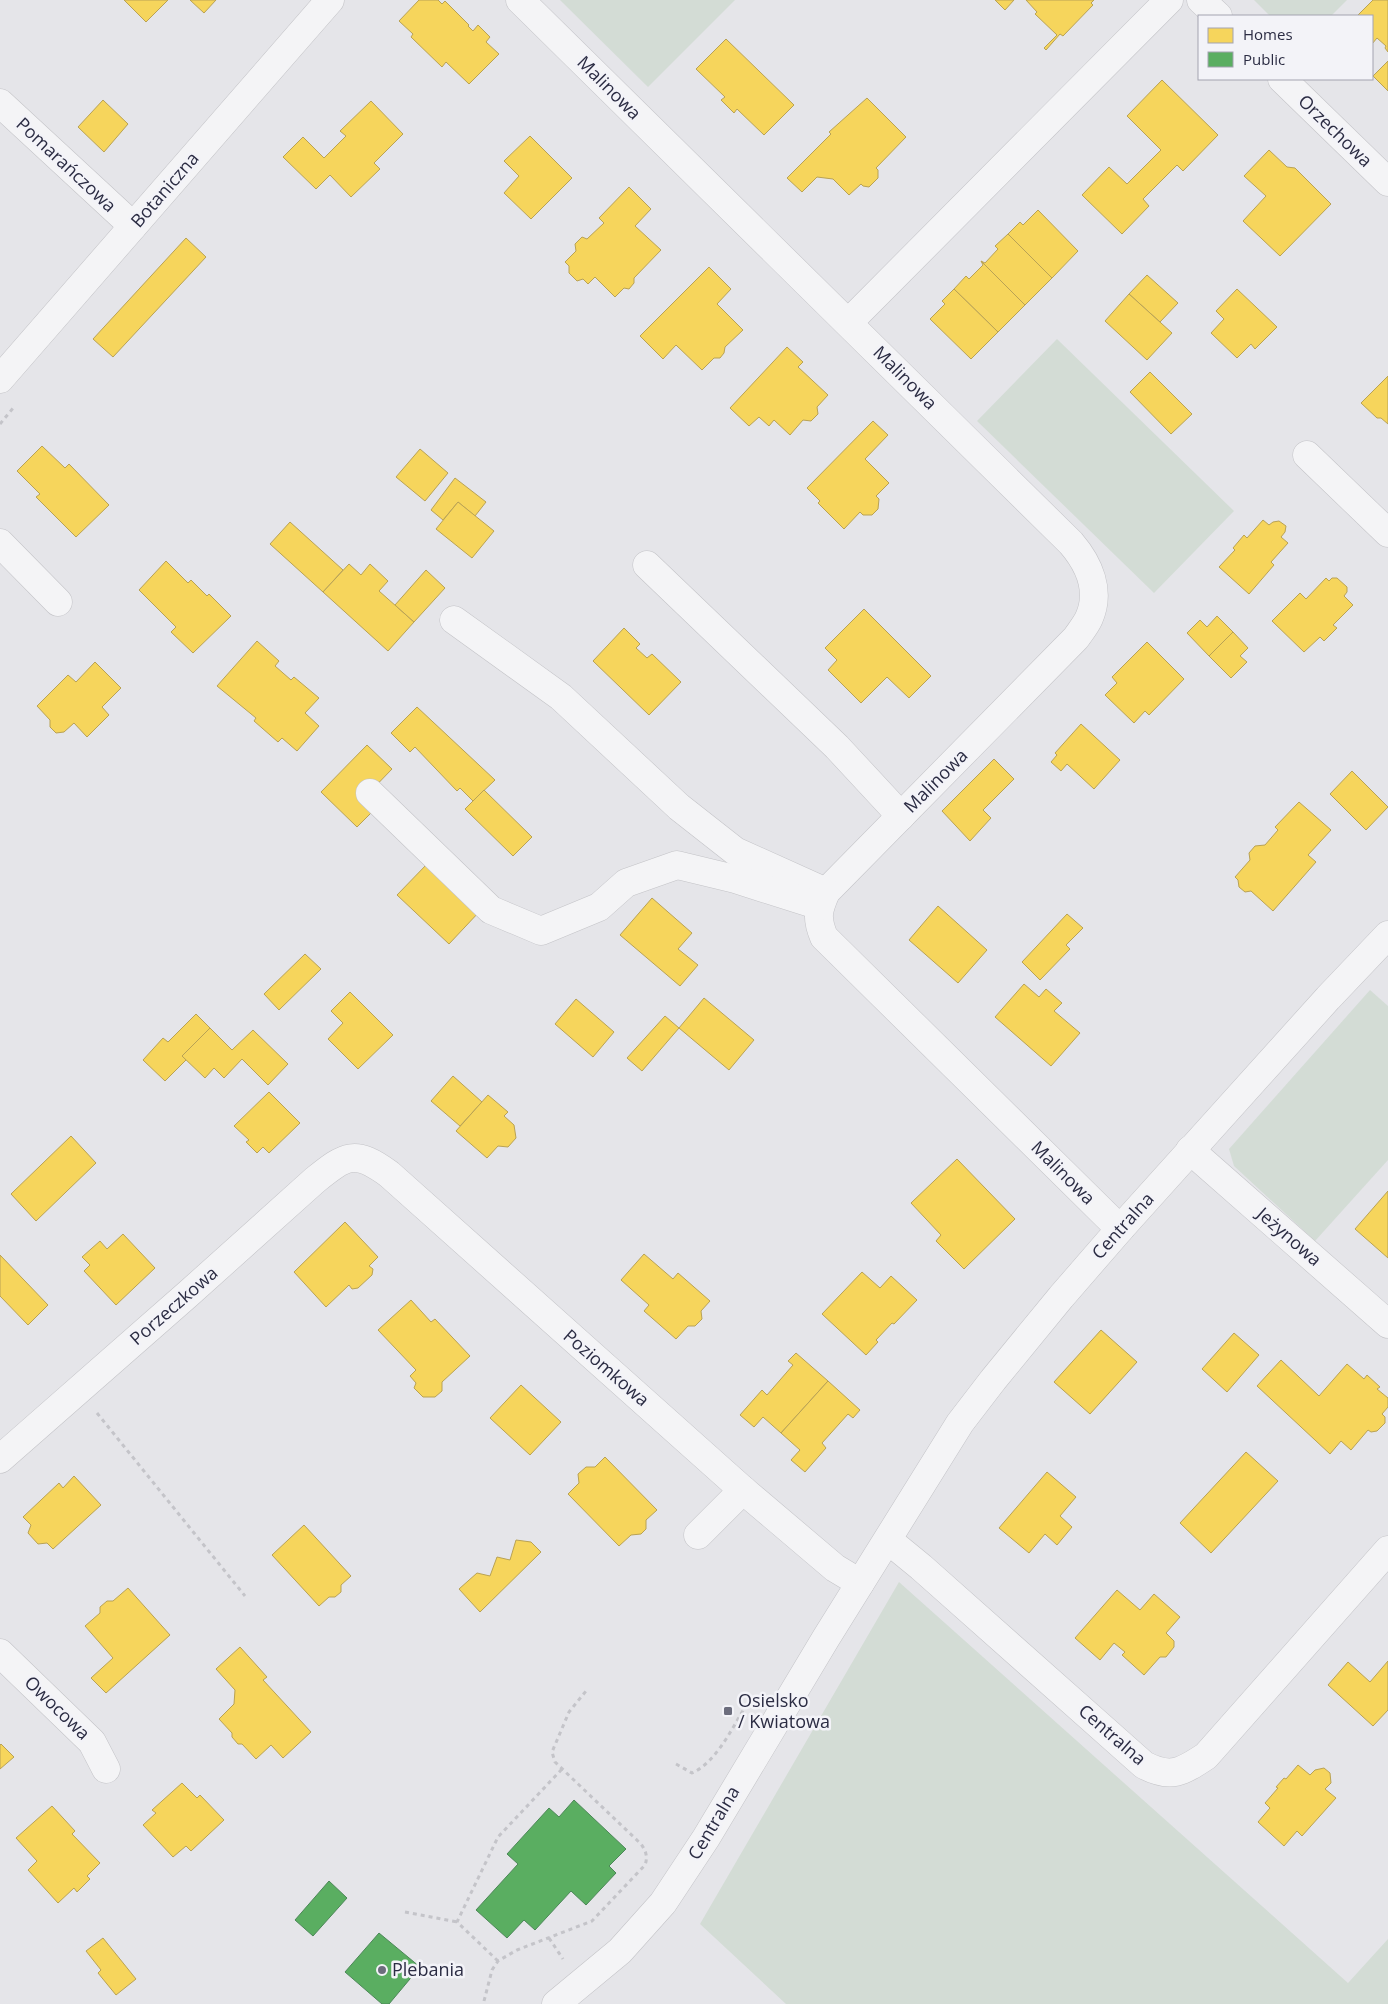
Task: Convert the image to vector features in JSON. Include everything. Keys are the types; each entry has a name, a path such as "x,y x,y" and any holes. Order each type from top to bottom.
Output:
{"street":[{"name":"Botaniczna","path":"0,379 330,0"},
{"name":"Malinowa","path":"520,0 849,322 1083,556 1092,578 1094,598 1089,618 1076,638 901,816 823,899 818,923 824,937 1120,1229"},
{"path":"849,322 1169,0"},
{"path":"1201,0 1217,15"},
{"name":"Orzechowa","path":"1283,80 1388,182"},
{"name":"Pomarańczowa","path":"0,103 133,226"},
{"path":"1307,455 1388,533"},
{"path":"0,543 58,602"},
{"path":"647,565 837,747 901,816"},
{"path":"454,620 561,697 679,807 736,851 823,899"},
{"path":"370,793 491,910 541,931 599,907 626,883 677,866 823,899"},
{"name":"Centralna","path":"556,2004 620,1951 663,1903 706,1838 860,1583 960,1423 1055,1304 1120,1229 1388,935"},
{"name":"Jeżynowa","path":"1190,1150 1388,1324"},
{"name":"Porzeczkowa","path":"0,1459 315,1180 336,1163 350,1157"},
{"name":"Poziomkowa","path":"350,1157 365,1159 388,1174 743,1490 835,1568 860,1583"},
{"path":"698,1535 743,1490"},
{"name":"Centralna","path":"888,1540 921,1567 1144,1765 1158,1772 1176,1772 1206,1756 1388,1550"},
{"name":"Owocowa","path":"0,1653 92,1742 106,1769"}],"path":[{"path":"78,1389 245,1596"},
{"path":"484,2000 492,1970 498,1961 517,1950 592,1920 645,1865 645,1850 641,1844 554,1762 552,1752 569,1712 586,1691"},
{"path":"676,1764 692,1773 701,1769 717,1752 748,1702"},
{"path":"457,1922 498,1837 562,1769"},
{"path":"405,1912 457,1922 498,1961"},
{"path":"549,1938 566,1963"}],"shaded area":[{"path":"560,0 735,0 648,87"},
{"path":"1254,0 1347,0 1332,15 1269,15"},
{"path":"1057,339 1234,511 1154,593 977,421"},
{"path":"1370,990 1388,1006 1388,1160 1315,1241 1234,1166 1229,1149"},
{"path":"899,1582 1348,1983 1388,1939 1388,2004 786,2004 700,1924"}],"building: Homes":[{"path":"124,0 168,0 146,22"},
{"path":"190,0 216,0 204,13"},
{"path":"419,0 438,0 442,4 445,1 473,31 478,25 490,37 486,42 499,54 469,84 446,62 442,67 411,37 413,34 399,21"},
{"path":"995,0 1014,0 1005,10"},
{"path":"1026,0 1094,0 1091,3 1093,5 1063,36 1060,34 1046,50 1044,48 1057,35 1035,14 1037,12"},
{"path":"1373,0 1388,0 1388,52 1385,48 1386,46 1377,38 1373,43 1373,15 1358,15"},
{"path":"726,39 794,105 764,135 737,109 734,113 721,100 725,97 696,69"},
{"path":"1388,61 1388,91 1373,76"},
{"path":"1162,80 1218,135 1183,171 1177,165 1143,199 1149,206 1122,234 1082,195 1109,167 1127,184 1161,150 1127,116"},
{"path":"867,98 906,137 876,168 878,170 878,178 869,187 861,184 849,195 833,179 817,177 802,192 787,178 831,134 829,132"},
{"path":"103,100 128,124 104,152 78,127"},
{"path":"371,101 403,134 374,163 380,169 351,197 330,175 316,189 283,157 303,137 324,158 346,136 340,131"},
{"path":"530,136 572,178 531,219 504,193 519,176 504,161"},
{"path":"1269,150 1287,167 1295,168 1331,204 1280,256 1243,221 1266,196 1244,176"},
{"path":"629,187 651,209 635,226 661,250 634,278 634,283 629,289 624,288 615,297 595,277 588,284 583,279 577,281 569,273 569,266 565,262 576,251 575,244 582,237 587,239 604,223 599,218"},
{"path":"1038,210 1078,251 1052,278 1008,234 1020,222 1023,225"},
{"path":"1008,234 1052,278 1025,305 981,261 985,263 998,249 995,246"},
{"path":"186,238 206,257 113,357 93,339"},
{"path":"981,261 1025,305 998,332 954,289 966,276 969,279 983,265"},
{"path":"709,267 731,289 717,304 743,330 725,347 724,353 720,358 714,358 702,370 676,345 663,359 640,336"},
{"path":"1147,275 1178,303 1160,322 1129,294"},
{"path":"954,289 998,332 971,359 930,319 945,304 942,301"},
{"path":"1237,289 1277,327 1255,349 1251,344 1237,358 1211,333 1224,319 1216,311"},
{"path":"1129,294 1172,333 1147,360 1105,321"},
{"path":"787,347 803,362 798,367 828,395 817,407 818,414 811,421 803,420 790,435 774,420 769,426 759,417 749,426 730,408"},
{"path":"1150,372 1192,414 1171,434 1130,392"},
{"path":"1388,376 1388,424 1381,418 1377,418 1361,403"},
{"path":"873,421 888,435 865,459 889,483 876,496 879,499 878,509 872,515 863,515 860,512 844,529 818,503 820,501 807,488"},
{"path":"42,446 65,468 69,464 109,505 76,537 36,497 40,494 17,471"},
{"path":"420,449 448,473 425,501 396,477"},
{"path":"455,478 486,502 475,516 458,502 443,520 431,510"},
{"path":"458,502 494,531 472,558 436,529"},
{"path":"1263,520 1269,525 1279,521 1286,526 1285,532 1281,537 1288,543 1271,562 1274,565 1249,594 1219,567 1235,550 1233,548 1244,535 1247,538"},
{"path":"290,522 343,570 323,592 270,544"},
{"path":"166,561 188,583 191,580 207,596 209,594 231,616 193,653 171,632 176,627 139,590"},
{"path":"349,564 361,575 370,564 388,581 379,591 414,622 388,651 323,592"},
{"path":"426,570 445,588 414,622 395,605"},
{"path":"1326,578 1329,581 1332,578 1337,578 1347,587 1347,592 1344,596 1353,605 1333,625 1337,628 1324,641 1320,637 1304,652 1272,621 1300,593 1306,599"},
{"path":"864,609 931,676 909,698 887,677 861,703 828,670 837,660 825,648"},
{"path":"1217,616 1233,632 1209,656 1187,633 1200,620 1207,627"},
{"path":"624,628 640,644 636,648 647,658 652,654 681,682 649,715 593,661"},
{"path":"1233,632 1248,648 1240,656 1247,662 1231,678 1209,656"},
{"path":"257,641 279,661 275,666 291,680 294,677 319,698 305,713 319,726 297,751 282,738 278,742 254,721 256,718 217,686"},
{"path":"1147,642 1184,679 1149,715 1145,711 1134,723 1105,695 1117,683 1112,677"},
{"path":"95,662 121,688 102,707 109,715 87,737 74,723 64,732 56,733 50,727 50,720 37,706 68,675 76,682"},
{"path":"417,707 495,780 473,801 460,788 457,791 415,747 410,752 391,733"},
{"path":"1081,724 1120,760 1094,789 1067,764 1061,771 1051,762 1057,755 1055,753"},
{"path":"367,745 392,769 364,798 375,809 357,827 321,792"},
{"path":"994,759 1014,779 983,810 991,818 970,841 942,811"},
{"path":"1352,771 1388,807 1366,830 1330,794"},
{"path":"484,790 532,837 513,856 465,809"},
{"path":"1299,802 1331,830 1308,855 1316,862 1273,911 1251,891 1245,892 1239,887 1238,880 1235,877 1250,860 1249,853 1255,846 1265,845 1278,830 1275,827"},
{"path":"428,863 480,911 449,944 397,895"},
{"path":"652,898 692,933 678,949 698,965 680,986 620,935"},
{"path":"938,906 987,950 958,983 909,940"},
{"path":"1067,914 1083,928 1066,945 1070,949 1040,980 1022,962"},
{"path":"305,954 321,969 279,1010 264,994"},
{"path":"1024,984 1039,997 1046,989 1062,1003 1054,1011 1080,1033 1051,1066 995,1017"},
{"path":"350,992 393,1035 358,1069 328,1039 343,1023 331,1011"},
{"path":"704,998 754,1040 729,1070 679,1028"},
{"path":"576,999 614,1032 593,1057 555,1024"},
{"path":"196,1014 210,1028 182,1056 186,1060 165,1081 143,1060 163,1038 168,1042"},
{"path":"665,1016 679,1028 642,1071 627,1058"},
{"path":"210,1028 232,1050 253,1030 288,1064 268,1085 242,1059 224,1078 214,1068 205,1078 182,1056"},
{"path":"453,1076 482,1102 460,1126 431,1101"},
{"path":"269,1092 300,1123 269,1153 263,1147 257,1153 246,1142 249,1140 234,1126"},
{"path":"488,1095 508,1112 504,1116 514,1125 516,1138 508,1147 498,1146 487,1158 456,1131"},
{"path":"71,1136 96,1163 36,1221 11,1194"},
{"path":"957,1159 1015,1219 964,1269 936,1241 941,1235 911,1203"},
{"path":"1388,1191 1388,1258 1355,1229"},
{"path":"345,1222 378,1257 369,1266 373,1269 372,1275 358,1288 352,1289 349,1285 326,1307 294,1272"},
{"path":"123,1234 155,1268 116,1305 84,1271 90,1265 82,1257 100,1241 107,1249"},
{"path":"644,1254 673,1279 678,1273 710,1301 701,1311 702,1319 695,1326 688,1326 676,1339 644,1311 649,1305 621,1280"},
{"path":"0,1255 48,1305 28,1325 0,1296"},
{"path":"862,1272 880,1288 891,1276 917,1300 876,1340 878,1342 866,1355 822,1314"},
{"path":"411,1300 431,1322 435,1319 470,1356 442,1382 442,1391 435,1397 423,1397 414,1388 416,1383 410,1376 416,1370 378,1330"},
{"path":"1101,1330 1137,1362 1090,1414 1054,1382"},
{"path":"1234,1333 1259,1355 1227,1392 1202,1369"},
{"path":"796,1353 828,1381 781,1433 763,1417 754,1427 740,1415 762,1390 767,1395 793,1365 788,1361"},
{"path":"1281,1360 1319,1396 1347,1364 1364,1379 1367,1375 1380,1387 1377,1389 1388,1398 1388,1407 1382,1414 1385,1417 1385,1423 1377,1431 1371,1432 1368,1430 1351,1450 1341,1441 1330,1454 1257,1386"},
{"path":"828,1381 860,1410 853,1418 848,1414 822,1443 826,1448 805,1472 791,1460 800,1450 781,1433"},
{"path":"521,1385 561,1422 530,1455 490,1418"},
{"path":"1246,1452 1278,1481 1211,1553 1180,1523"},
{"path":"605,1457 657,1510 646,1520 646,1529 641,1534 631,1535 619,1546 568,1494 579,1483 578,1474 586,1467 595,1467"},
{"path":"1047,1472 1076,1497 1060,1516 1072,1527 1057,1545 1045,1534 1029,1553 999,1528"},
{"path":"74,1476 101,1505 53,1549 47,1543 38,1544 28,1533 31,1525 23,1517 59,1483 63,1488"},
{"path":"304,1525 351,1576 341,1585 341,1592 335,1597 329,1597 319,1606 272,1555"},
{"path":"516,1540 531,1542 541,1552 480,1612 459,1589 477,1573 490,1576 497,1557 510,1560"},
{"path":"128,1588 170,1635 106,1693 91,1678 113,1658 85,1626 100,1613 100,1607 107,1601 113,1601"},
{"path":"1117,1590 1140,1610 1154,1594 1180,1617 1166,1633 1174,1641 1174,1647 1166,1657 1160,1657 1144,1675 1122,1655 1125,1652 1114,1643 1100,1660 1075,1638"},
{"path":"240,1647 267,1677 263,1680 311,1732 283,1758 271,1745 256,1759 242,1744 238,1744 232,1737 232,1733 219,1719 234,1704 235,1690 216,1669"},
{"path":"1388,1661 1388,1710 1373,1726 1328,1685 1348,1662 1370,1682"},
{"path":"0,1745 14,1757 0,1769"},
{"path":"1298,1765 1310,1775 1315,1770 1324,1768 1330,1773 1331,1783 1325,1789 1336,1798 1302,1836 1297,1831 1284,1846 1258,1822 1270,1808 1265,1803 1278,1788 1276,1787"},
{"path":"182,1783 197,1798 200,1795 224,1820 191,1851 186,1846 173,1857 143,1825 156,1813 152,1810"},
{"path":"52,1806 75,1831 72,1834 100,1863 87,1876 90,1879 77,1892 74,1888 58,1903 28,1870 37,1861 16,1838"},
{"path":"103,1938 136,1979 116,1995 98,1973 101,1970 86,1951"}],"building: Public":[{"path":"574,1800 626,1849 609,1866 616,1873 586,1905 571,1891 535,1930 524,1920 507,1938 476,1910 518,1864 507,1854 549,1808 559,1817"},
{"path":"329,1881 347,1898 313,1936 295,1920"},
{"name":"Plebania","path":"379,1933 420,1967 389,2004 382,2004 345,1972"}],"place":[{"name":"Osielsko / Kwiatowa","path":"728,1711"},
{"name":"Plebania","path":"382,1970"}]}
